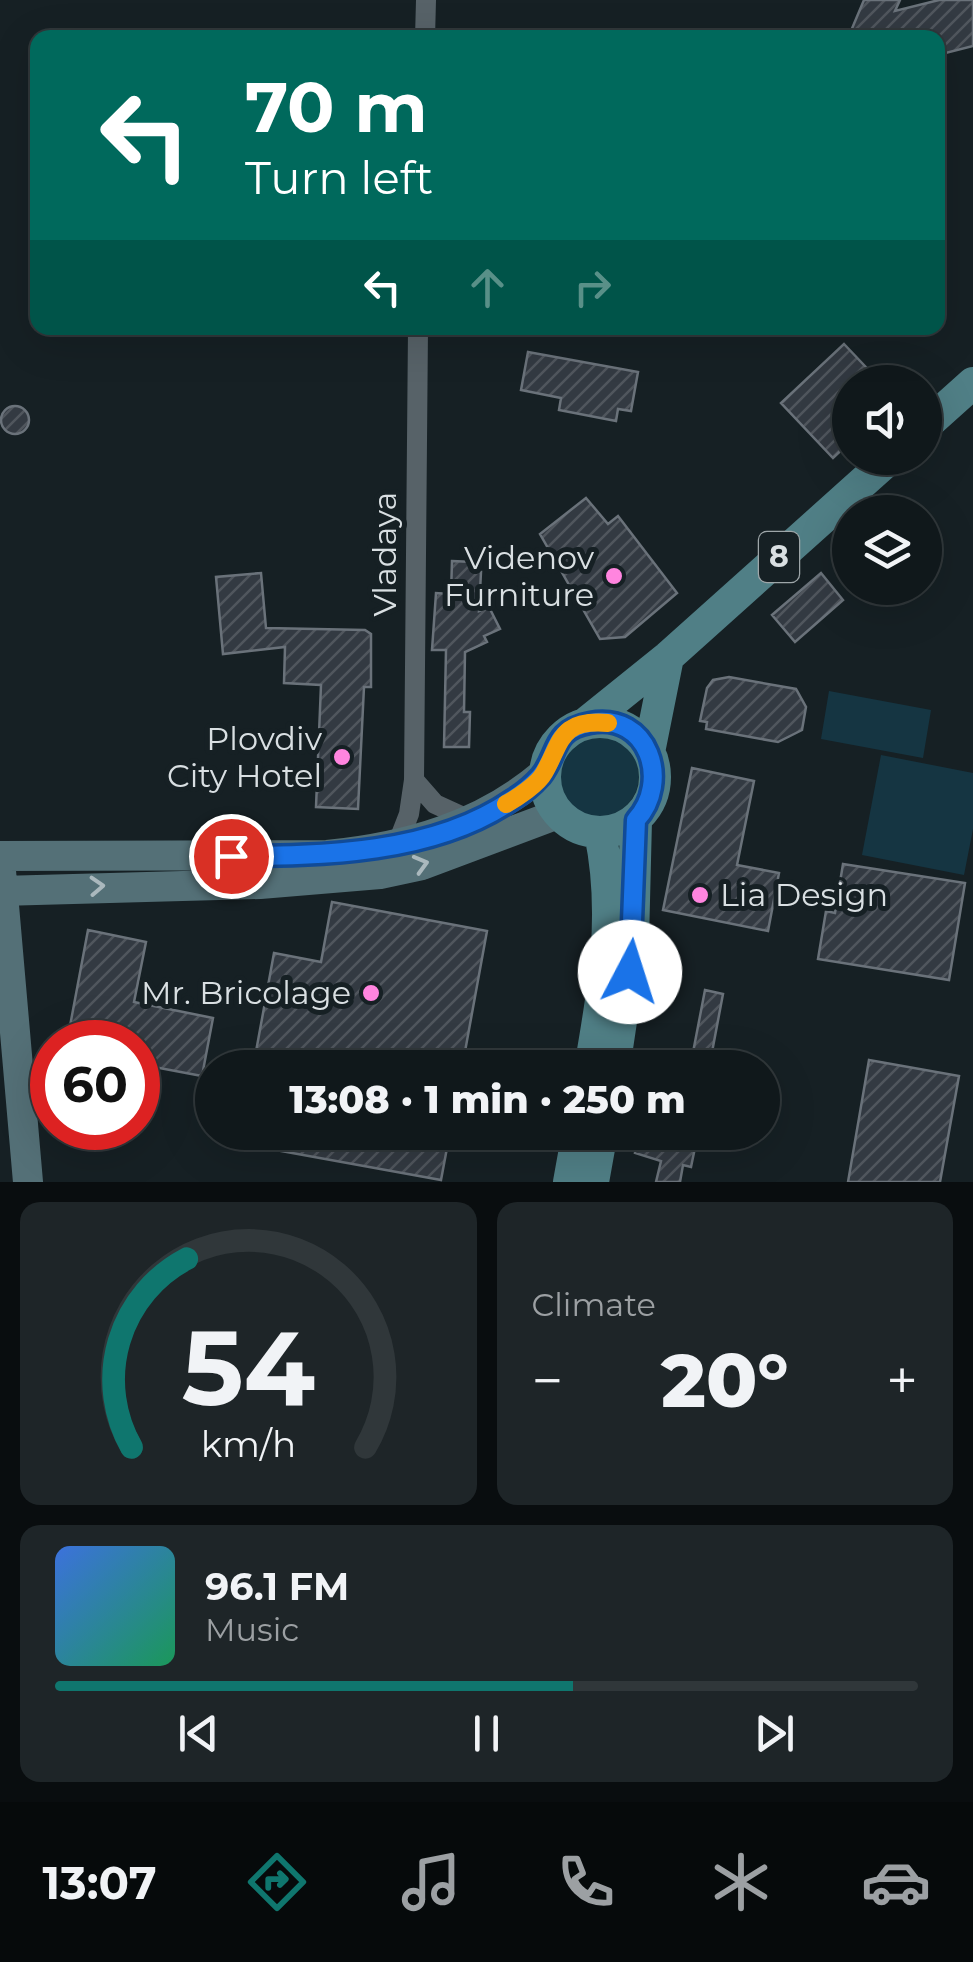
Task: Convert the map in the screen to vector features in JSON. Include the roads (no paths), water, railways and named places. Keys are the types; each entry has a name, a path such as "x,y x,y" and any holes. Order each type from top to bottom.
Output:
{"main road":[{"path":"942,410 973,382"},
{"name":"8","path":"544,773 557,742 586,724 668,657 871,475"},
{"path":"617,1050 633,941 636,820 654,788 649,752 668,657"},
{"path":"586,724 622,726 649,752"},
{"path":"544,773 547,795 558,814 577,828 600,833 636,820"},
{"path":"593,1050 609,938 610,894 600,833"},
{"path":"569,1182 575,1150"},
{"path":"592,1182 598,1150"}],"street":[{"path":"425,30 426,0"},
{"name":"Vladaya","path":"397,844 409,814 414,780 418,335"},
{"path":"1,876 327,855 397,844 470,820 512,801 544,773"},
{"path":"414,780 435,804 470,820"},
{"path":"1,876 277,883 380,874 422,865 558,814"},
{"path":"1,876 28,1182"}],"place":[{"name":"Videnov Furniture","path":"614,576"},
{"name":"Plovdiv City Hotel","path":"342,757"},
{"name":"Lia Design","path":"700,895"},
{"name":"Mr. Bricolage","path":"371,993"}]}
